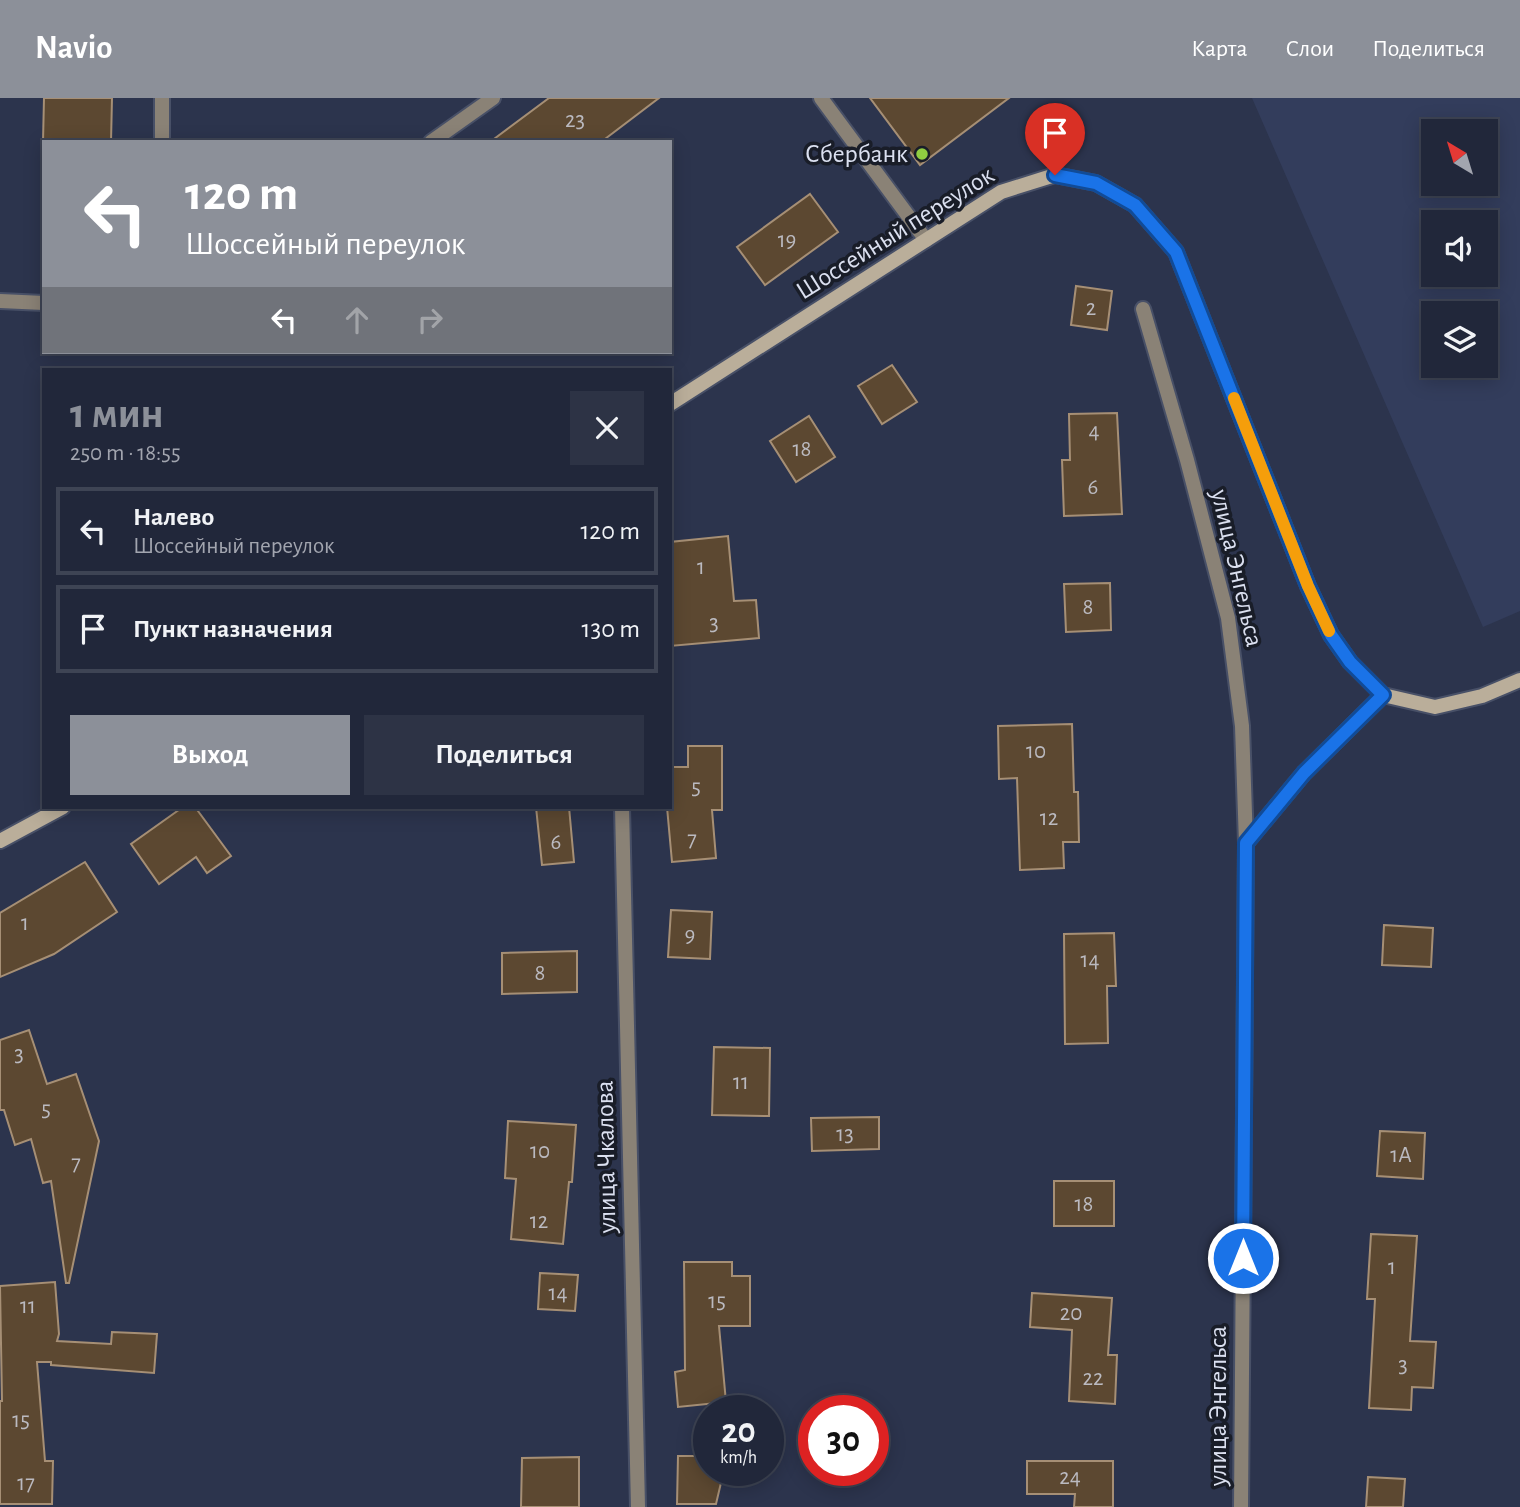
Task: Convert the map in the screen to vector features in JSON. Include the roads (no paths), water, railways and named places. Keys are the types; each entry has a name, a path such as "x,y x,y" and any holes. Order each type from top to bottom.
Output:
{"main road":[{"name":"Шоссейный переулок","path":"672,403 1001,192 1055,175 1096,183 1135,205 1176,252 1308,586 1331,635 1350,662 1383,695"},
{"path":"1383,695 1435,707 1482,696 1520,680"},
{"path":"0,841 59,809"}],"street":[{"path":"162,98 162,140"},
{"path":"434,140 493,98"},
{"path":"821,98 926,240"},
{"path":"0,301 42,303"},
{"name":"улица Энгельса","path":"1143,309 1187,460 1228,618 1242,726 1246,843 1241,1507"},
{"path":"1246,843 1304,773 1383,695"},
{"name":"улица Чкалова","path":"622,809 638,1507"}],"place":[{"name":"Сбербанк","path":"922,154"}]}
